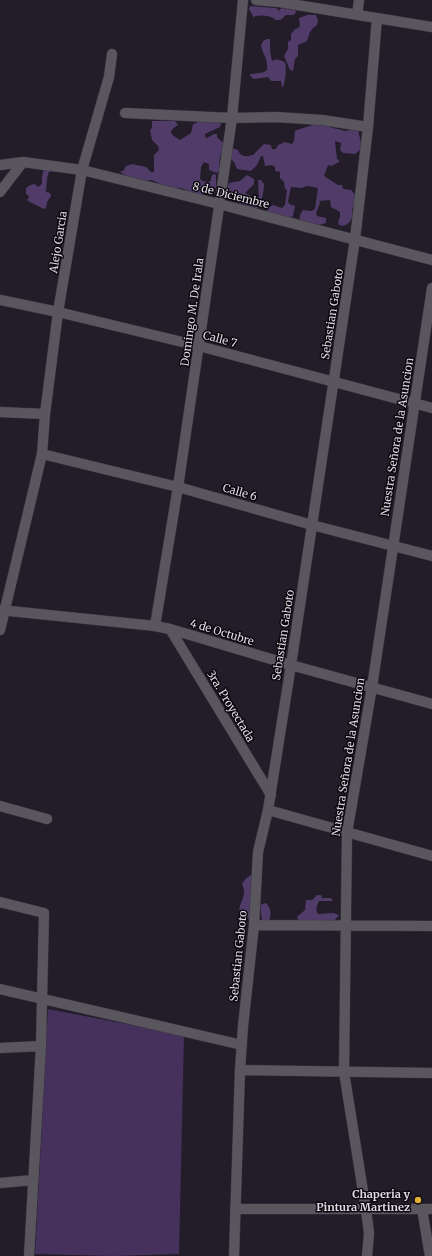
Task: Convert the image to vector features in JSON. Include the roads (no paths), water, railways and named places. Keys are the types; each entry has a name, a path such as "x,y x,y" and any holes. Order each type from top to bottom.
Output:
{"street":[{"name":"Domingo M. De Irala","path":"155,626 178,487 232,118 243,0"},
{"path":"256,0 278,2 432,27"},
{"path":"357,15 359,0"},
{"name":"Sebastian Gaboto","path":"234,1256 240,1070 254,925 258,852 268,810 291,665 355,239 368,127 377,18"},
{"name":"Alejo Garcia","path":"0,630 3,610 42,454 45,414 58,312 82,170 109,77 112,54"},
{"path":"125,113 232,118 276,117 322,120 368,127"},
{"path":"0,192 23,162"},
{"name":"8 de Diciembre","path":"0,165 23,162 82,170 432,260"},
{"name":"Nuestra Señora de la Asuncion","path":"367,1256 369,1233 344,1072 347,833 372,687 432,288"},
{"name":"Calle 7","path":"0,300 58,312 199,346 432,408"},
{"path":"0,412 45,414"},
{"name":"Calle 6","path":"42,454 178,487 312,525 432,556"},
{"name":"4 de Octubre","path":"3,610 155,626 170,629 291,665 432,704"},
{"name":"3ra. Proyectada","path":"170,629 270,795"},
{"path":"0,806 47,819"},
{"path":"268,810 432,856"},
{"path":"0,902 44,914 41,1046 29,1256"},
{"path":"254,925 432,926"},
{"path":"0,989 242,1045"},
{"path":"0,1048 41,1046"},
{"path":"240,1070 432,1074"},
{"path":"0,1183 33,1180"},
{"path":"235,1209 427,1209 430,1256"}],"place":[{"name":"Chaperia y Pintura Martinez","path":"418,1200"}]}
